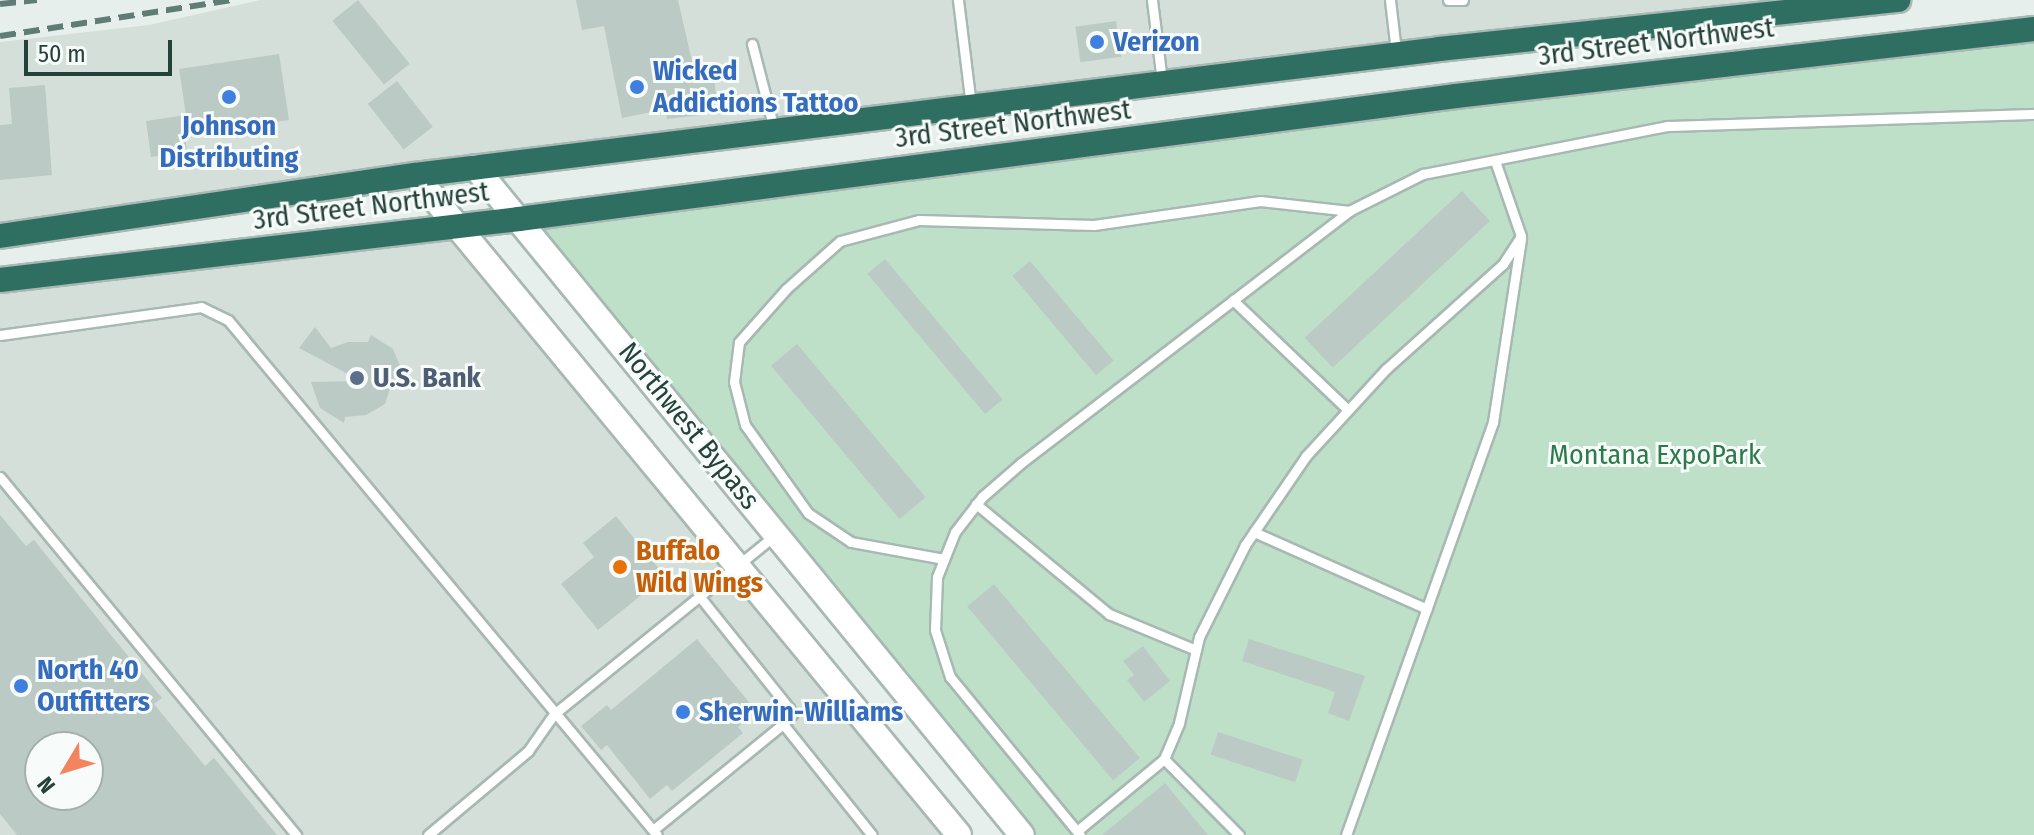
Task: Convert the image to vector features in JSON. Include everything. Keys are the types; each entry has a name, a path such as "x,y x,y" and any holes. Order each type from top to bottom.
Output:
{"highway":[{"name":"3rd Street Northwest","path":"0,236 475,167 1810,4 1898,0"},
{"name":"3rd Street Northwest","path":"0,280 519,219 1456,96 2034,29"}],"main road":[{"name":"Northwest Bypass","path":"475,167 1022,835"},
{"name":"Northwest Bypass","path":"415,175 453,226 959,835"}],"lane":[{"path":"958,0 971,106"},
{"path":"1152,0 1162,82"},
{"path":"1390,0 1396,54"},
{"path":"1448,0 1463,0"},
{"path":"752,44 774,130"},
{"path":"1521,236 1503,264 1386,369 1306,456 1254,532 1196,650 1164,759 1078,833 950,677 935,630 937,577 955,532 976,504 1349,211 1423,174 1667,126 2034,114"},
{"path":"1346,835 1493,422 1521,236 1495,161"},
{"path":"944,559 851,542 808,513 745,425 734,382 739,342 786,289 840,241 919,220 1094,225 1260,201 1349,211"},
{"path":"1233,300 1348,410"},
{"path":"0,335 201,307 228,320 655,832 792,714 700,597"},
{"path":"0,477 296,835"},
{"path":"976,504 1109,614 1196,650"},
{"path":"1254,532 1427,609"},
{"path":"428,835 528,751 554,714 777,534"},
{"path":"783,724 872,835"},
{"path":"1164,759 1239,835"}],"shaded area":[{"path":"261,0 1901,0 0,234 0,42 149,25"},
{"path":"453,226 959,835 0,835 0,280"}],"green space":[{"name":"Montana ExpoPark","path":"2034,29 2034,835 1023,835 519,219"}],"building":[{"path":"358,0 410,64 384,84 332,21"},
{"path":"576,0 678,0 694,70 713,68 718,113 667,119 666,109 622,118 604,26 582,30"},
{"path":"1116,21 1121,57 1080,62 1075,27"},
{"path":"279,54 289,120 185,135 187,152 151,157 146,121 186,115 179,69"},
{"path":"397,81 433,127 404,149 368,104"},
{"path":"45,85 52,175 0,180 0,125 12,124 9,88"},
{"path":"1462,191 1490,221 1333,368 1305,338"},
{"path":"885,259 1003,399 985,414 867,274"},
{"path":"1030,261 1114,361 1096,375 1012,276"},
{"name":"U.S. Bank","path":"315,327 331,348 348,342 368,342 371,335 393,349 403,373 395,374 385,404 366,415 345,417 344,423 320,408 311,382 361,381 299,348"},
{"path":"797,344 926,497 900,519 771,366"},
{"path":"0,515 26,546 34,540 162,698 154,704 205,766 214,758 277,835 17,835 0,814"},
{"name":"Buffalo Wild Wings","path":"616,516 665,576 598,630 561,584 594,557 583,543"},
{"path":"994,584 1140,758 1113,780 967,606"},
{"path":"697,639 757,712 738,727 743,733 672,791 667,785 650,799 607,745 601,750 581,726 607,705 611,710"},
{"path":"1249,639 1365,676 1349,721 1328,713 1335,692 1242,661"},
{"path":"1143,646 1170,681 1144,702 1127,680 1134,675 1123,661"},
{"path":"1218,732 1303,760 1295,782 1211,755"},
{"path":"1165,783 1208,835 1102,835"}],"railway":[{"path":"0,4 37,0"},
{"path":"0,36 233,0"}],"place":[{"name":"Verizon","path":"1097,42"},
{"name":"Wicked Addictions Tattoo","path":"637,87"},
{"name":"Johnson Distributing","path":"229,97"},
{"name":"U.S. Bank","path":"357,378"},
{"name":"Buffalo Wild Wings","path":"620,567"},
{"name":"North 40 Outfitters","path":"21,686"},
{"name":"Sherwin-Williams","path":"683,712"}]}
